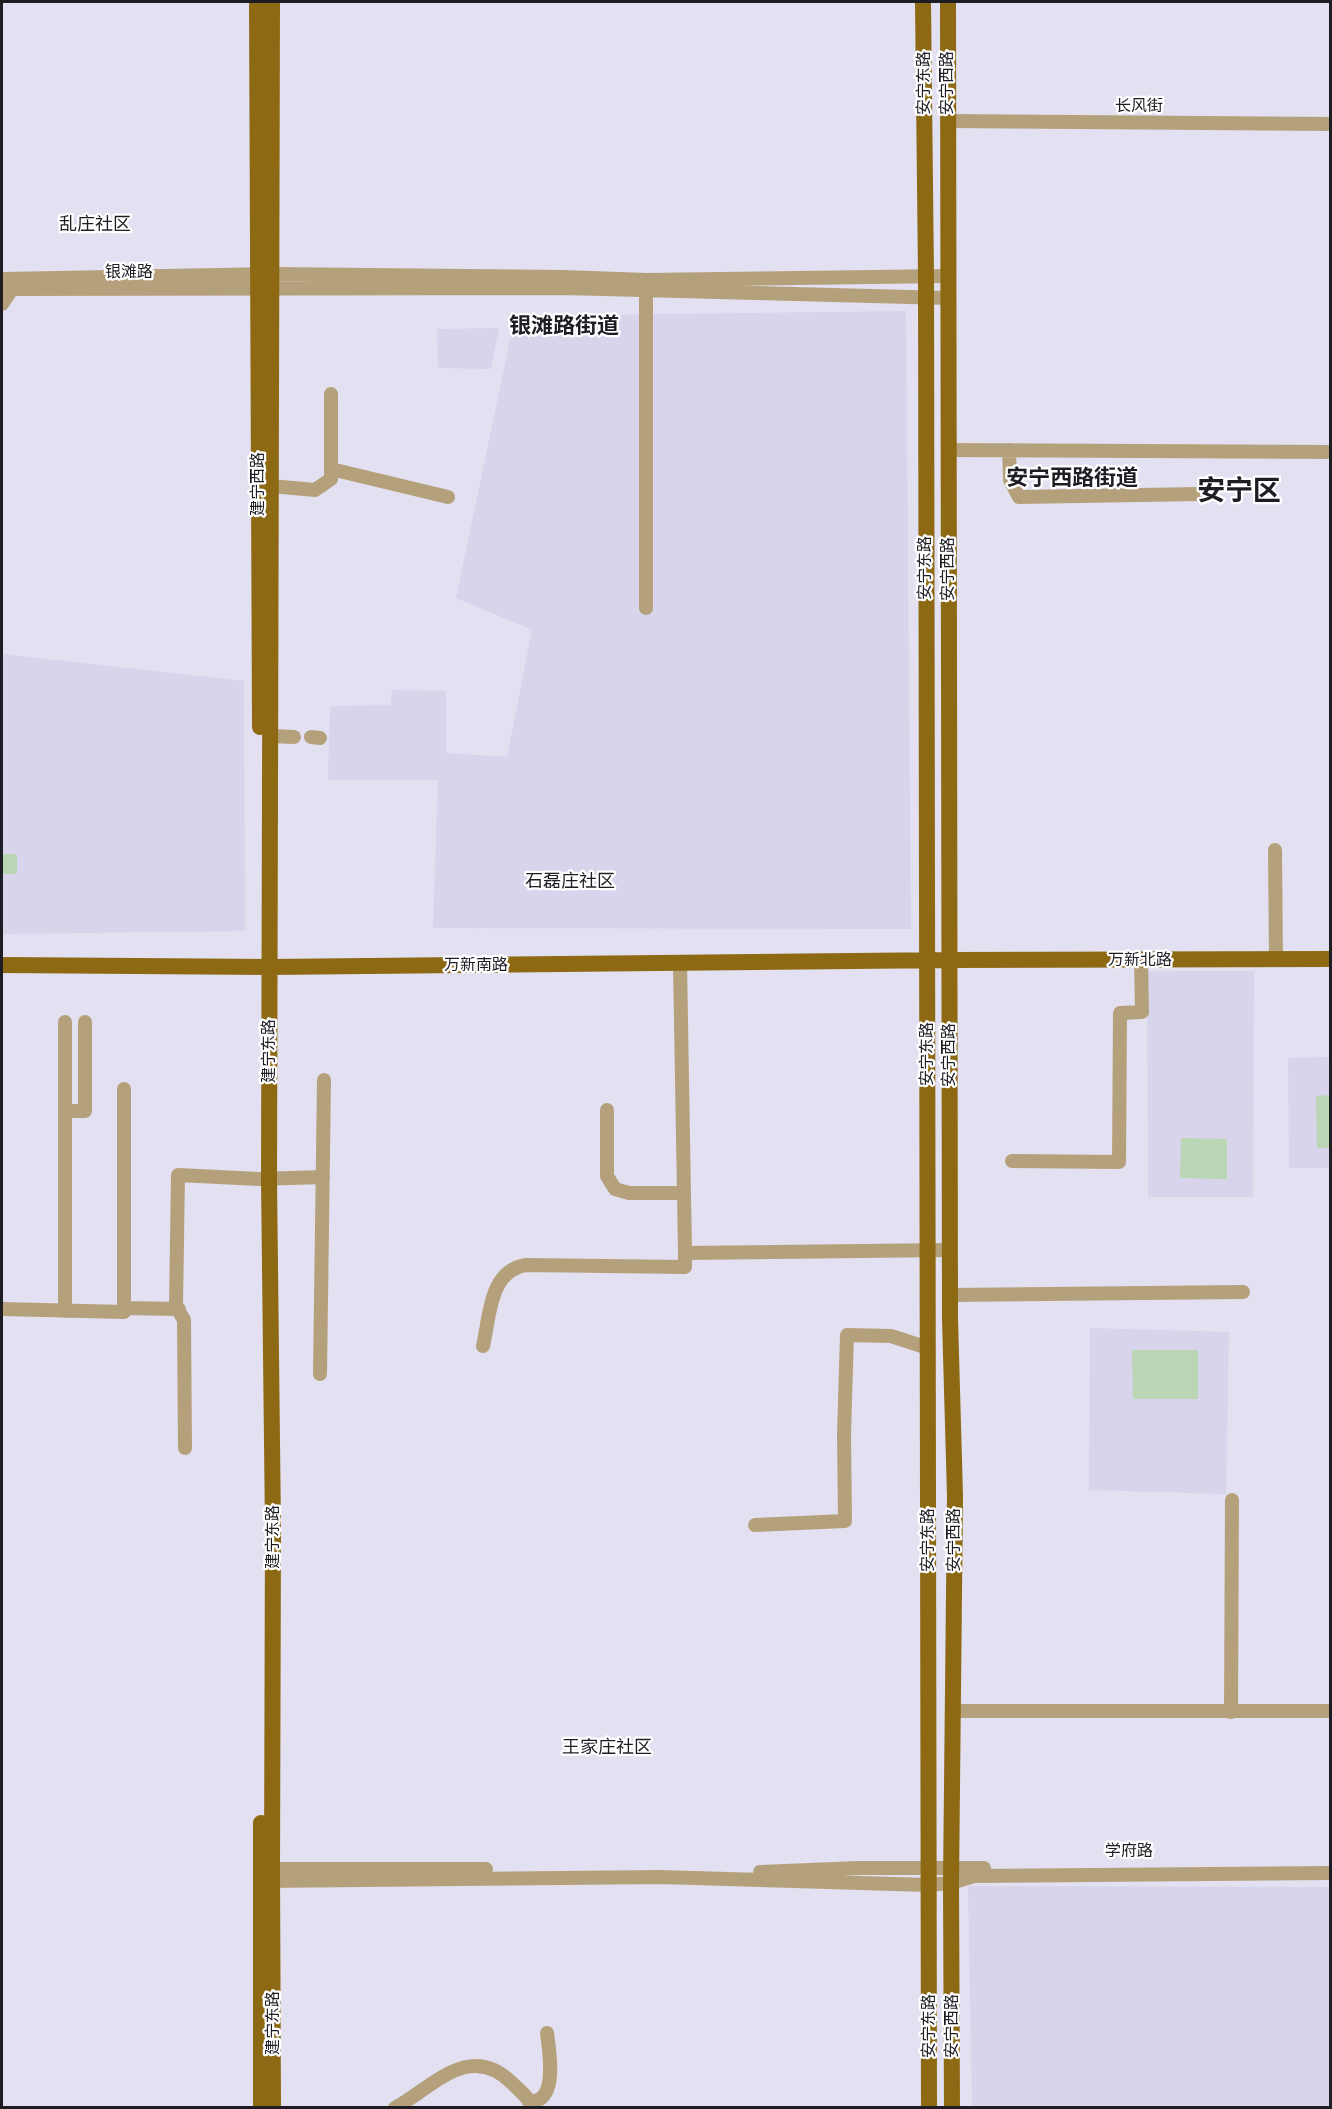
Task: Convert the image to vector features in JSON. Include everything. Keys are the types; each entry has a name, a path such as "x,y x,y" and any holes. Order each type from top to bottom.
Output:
{"main road":[{"name":"建宁西路","path":"257,2 271,486 272,736 264,967"},
{"name":"建宁西路","path":"264,967 261,795 265,281 272,2"},
{"name":"安宁东路","path":"923,2 926,227 929,2108"},
{"name":"安宁西路","path":"948,2 950,1295 954,1496 952,2108"},
{"path":"926,227 930,233 937,236 948,228"},
{"path":"926,337 939,334 948,338"},
{"name":"万新北路","path":"950,960 1330,959"},
{"name":"万新南路","path":"2,965 264,967 950,960"},
{"name":"建宁东路","path":"264,967 262,1620 273,2108"},
{"name":"建宁东路","path":"261,2108 266,1875"},
{"path":"929,1927 938,1922 952,1927"}],"street":[{"name":"长风街","path":"947,121 1330,124"},
{"path":"265,281 564,288 948,276"},
{"name":"银滩路","path":"2,279 265,281"},
{"name":"银滩路","path":"7,289 265,281"},
{"path":"646,285 948,298"},
{"path":"646,285 646,609"},
{"path":"2,304 7,289"},
{"path":"271,486 315,490 331,479 331,394"},
{"path":"948,450 1330,452"},
{"path":"1009,450 1010,480 1019,497 1200,494"},
{"path":"331,469 448,497"},
{"path":"272,736 294,737"},
{"path":"1275,850 1276,960"},
{"path":"1012,1161 1119,1162 1120,1013 1142,1012 1141,960"},
{"path":"483,1346 499,1281 506,1272 515,1267 526,1265 685,1267 680,963"},
{"path":"65,1022 65,1311"},
{"path":"65,1111 85,1111 85,1022"},
{"path":"320,1374 324,1080"},
{"path":"2,1310 124,1312 124,1089"},
{"path":"607,1110 607,1176 615,1189 629,1193 684,1193"},
{"path":"184,1448 184,1320 177,1306 178,1175 264,1179 322,1177"},
{"path":"686,1253 950,1250"},
{"path":"950,1295 1243,1292"},
{"path":"124,1308 178,1310"},
{"path":"755,1526 845,1521 844,1434 847,1335 891,1336 928,1348"},
{"path":"1231,1712 1232,1500"},
{"path":"954,1711 1330,1712"},
{"name":"学府路","path":"952,1876 1330,1866"},
{"path":"266,1875 660,1869 765,1872 859,1868 928,1876 952,1876"},
{"name":"学府路","path":"952,1876 1330,1874"},
{"path":"394,2108 434,2082 465,2066 487,2065 507,2079 531,2105 541,2099 549,2088 550,2061 547,2033"}],"shaded area":[{"path":"906,311 911,929 433,928 438,780 328,780 330,706 391,705 392,690 446,691 446,753 507,757 532,630 456,598 515,316"},
{"path":"499,328 491,369 438,368 437,329"},
{"path":"2,654 244,681 245,931 2,934"},
{"path":"1147,971 1254,971 1253,1197 1148,1197"},
{"path":"1330,1057 1330,1168 1289,1168 1288,1058"},
{"path":"1090,1328 1229,1332 1226,1494 1089,1490"},
{"path":"968,1886 1330,1887 1330,2107 972,2107"}],"green space":[{"path":"2,854 17,854 17,874 2,874"},
{"path":"1330,1095 1330,1148 1317,1148 1316,1096"},
{"path":"1181,1138 1227,1139 1227,1179 1180,1178"},
{"path":"1132,1350 1198,1350 1198,1399 1133,1399"}],"district":[{"name":"乱庄社区","path":"95,224"},
{"name":"银滩路街道","path":"564,326"},
{"name":"安宁西路街道","path":"1072,478"},
{"name":"安宁区","path":"1239,491"},
{"name":"石磊庄社区","path":"570,881"},
{"name":"王家庄社区","path":"607,1747"}]}
